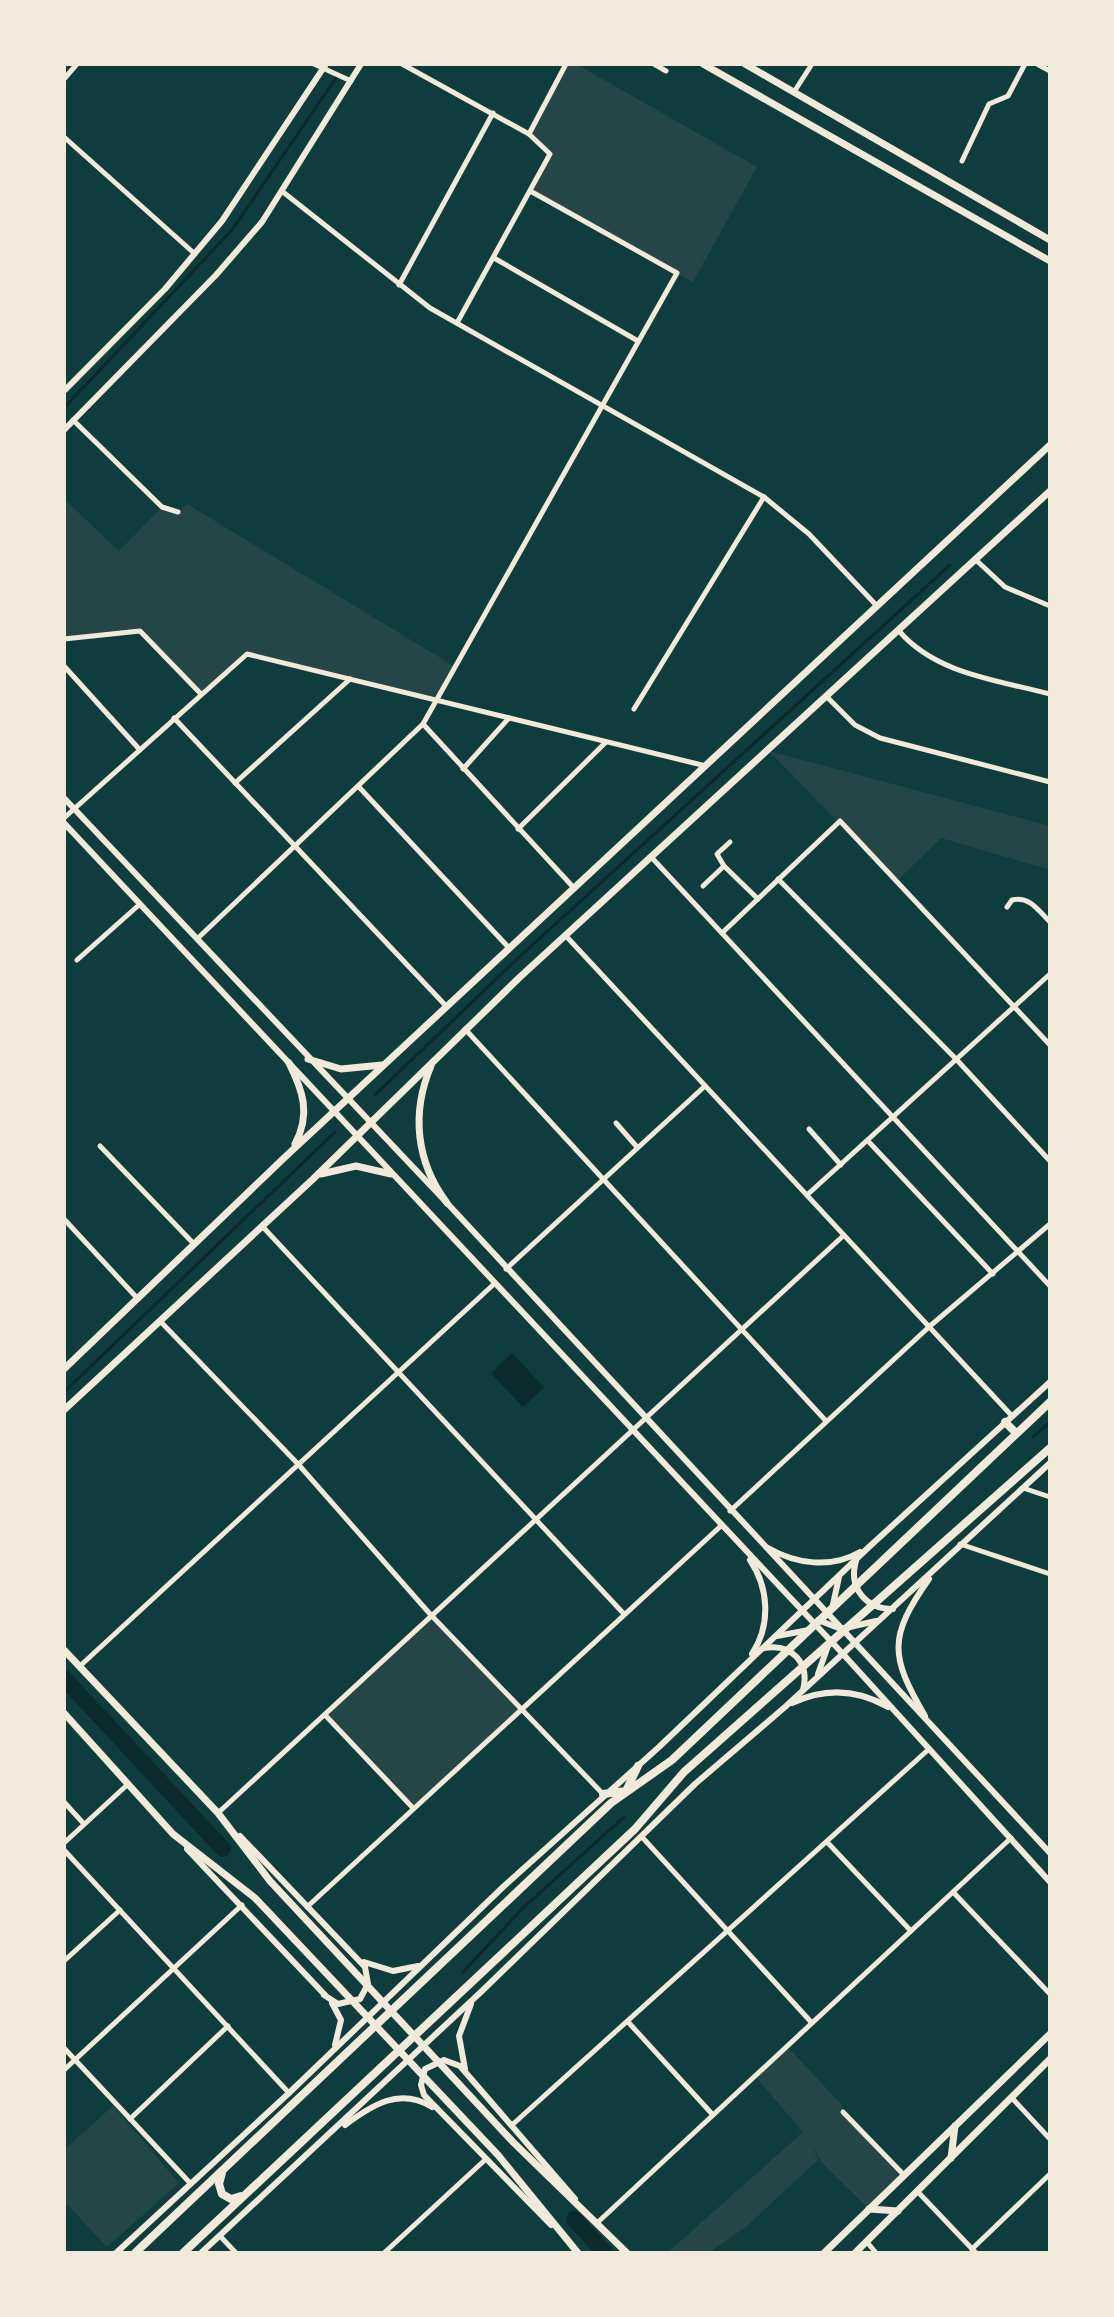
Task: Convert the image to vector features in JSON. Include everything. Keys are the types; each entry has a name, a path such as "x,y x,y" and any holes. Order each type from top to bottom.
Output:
{"main road":[{"path":"703,64 1050,261"},
{"path":"745,64 1049,236"},
{"path":"902,176 911,159"},
{"path":"64,1369 284,1158 1050,445"},
{"path":"64,1410 312,1180 465,1029 1050,491"},
{"path":"308,1059 341,1069 384,1065"},
{"path":"284,1158 299,1138 304,1117 302,1089 289,1063"},
{"path":"432,1063 420,1098 418,1132 426,1166 447,1203"},
{"path":"312,1180 346,1167 369,1168 391,1174"},
{"path":"135,2253 626,1791 672,1760 1050,1402"},
{"path":"1008,1419 1016,1433"},
{"path":"183,2253 635,1829 684,1772 1050,1448"},
{"path":"64,1650 218,1813 270,1881 513,2142 627,2253"},
{"path":"64,1713 173,1834 255,1898 498,2155 573,2251"},
{"path":"626,1791 638,1766"},
{"path":"603,1794 626,1791"},
{"path":"635,1829 642,1837"},
{"path":"536,1922 544,1930"},
{"path":"824,2253 1050,2034"},
{"path":"855,2253 1050,2059"},
{"path":"951,2158 955,2126"},
{"path":"227,2166 219,2181 222,2194 234,2199 250,2190"},
{"path":"869,2209 899,2211"}],"street":[{"path":"64,79 77,64"},
{"path":"314,64 351,81"},
{"path":"64,430 216,275 283,192 361,64"},
{"path":"402,64 493,113 547,147 549,160 457,323"},
{"path":"529,134 566,64"},
{"path":"654,64 666,71"},
{"path":"794,92 812,64"},
{"path":"962,161 989,104 1008,96 1025,64"},
{"path":"1037,64 1050,71"},
{"path":"64,391 195,254 257,173 324,66"},
{"path":"399,285 493,113"},
{"path":"64,137 195,254"},
{"path":"283,192 399,285 457,323 764,497 809,534 877,606"},
{"path":"197,939 423,724 439,701 677,273 532,192"},
{"path":"494,258 638,341"},
{"path":"73,420 162,507 178,512"},
{"path":"634,709 764,497"},
{"path":"976,560 1005,587 1050,606"},
{"path":"64,639 140,631 201,694"},
{"path":"899,631 939,663 1050,694"},
{"path":"706,766 247,654 64,820 356,1137 802,1610 854,1644"},
{"path":"64,666 140,750"},
{"path":"235,783 350,679"},
{"path":"827,697 855,725 880,738 1050,782"},
{"path":"174,718 447,1007"},
{"path":"463,769 509,718"},
{"path":"423,724 574,888"},
{"path":"518,829 606,742"},
{"path":"358,786 510,949"},
{"path":"64,798 447,1203 813,1599 843,1654 1050,1882"},
{"path":"722,933 840,821 1050,1045"},
{"path":"730,842 717,854 724,866 758,899"},
{"path":"653,859 1050,1286"},
{"path":"703,886 724,866"},
{"path":"778,879 956,1059 1050,1161"},
{"path":"1007,907 1012,900 1021,898 1032,903 1050,922"},
{"path":"77,960 140,904"},
{"path":"566,936 930,1326 1008,1419"},
{"path":"807,1195 1050,974"},
{"path":"465,1029 826,1421"},
{"path":"506,1269 705,1086"},
{"path":"616,1123 637,1147"},
{"path":"809,1129 841,1165"},
{"path":"867,1140 993,1274"},
{"path":"100,1146 194,1245"},
{"path":"64,1219 138,1299"},
{"path":"730,1511 930,1326 1050,1224"},
{"path":"261,1225 624,1614"},
{"path":"429,1958 410,1969 393,1971 374,1968 357,1958 218,1813 326,1716 430,1614 843,1236"},
{"path":"80,1666 494,1284"},
{"path":"160,1321 298,1464 430,1614 603,1794"},
{"path":"116,2253 603,1794 638,1766 813,1599 1050,1382"},
{"path":"201,2253 482,1991 695,1784 785,1707 1050,1463"},
{"path":"1023,1488 1050,1497"},
{"path":"307,1907 722,1525"},
{"path":"756,1538 786,1557 821,1563 856,1555 870,1546"},
{"path":"736,1540 761,1579 766,1613 764,1631 745,1664"},
{"path":"960,1544 1050,1574"},
{"path":"858,1558 855,1582 862,1597 876,1607 893,1609"},
{"path":"931,1726 903,1678 897,1646 904,1616 936,1569"},
{"path":"814,1680 826,1657 832,1598 842,1572"},
{"path":"773,1637 802,1630 860,1627 883,1618"},
{"path":"841,1629 1050,1853"},
{"path":"761,1649 773,1647 793,1652 805,1669 803,1690"},
{"path":"785,1707 809,1696 844,1692 878,1701 900,1716"},
{"path":"326,1716 413,1808"},
{"path":"512,2125 629,2023 929,1749"},
{"path":"64,1843 127,1785"},
{"path":"64,1802 84,1824"},
{"path":"173,1834 324,1995 341,2020 338,2040 331,2051"},
{"path":"642,1837 812,2023"},
{"path":"573,2251 438,2111 421,2085 429,2065 450,2060 471,2079 597,2223 1011,1838"},
{"path":"827,1842 911,1931"},
{"path":"64,1850 289,2093"},
{"path":"953,1892 1050,1994"},
{"path":"64,2070 242,1905"},
{"path":"64,1961 120,1910"},
{"path":"324,1995 338,2004 360,1999 368,1978 357,1958"},
{"path":"471,2079 461,2059 459,2036 465,2013 482,1991"},
{"path":"629,2023 713,2115"},
{"path":"130,2119 228,2026"},
{"path":"64,2048 191,2184"},
{"path":"1012,2098 1050,2139"},
{"path":"322,2141 363,2111 387,2099 417,2100 438,2111"},
{"path":"843,2112 904,2175"},
{"path":"384,2253 486,2159"},
{"path":"918,2192 974,2251 1050,2174"},
{"path":"220,2236 236,2253"},
{"path":"867,2242 876,2253"}],"shaded area":[{"path":"566,64 576,64 757,167 693,282 532,192 550,154 529,134"},
{"path":"64,499 119,551 162,507 178,512 187,504 457,668 439,701 247,654 201,694 140,631 64,639"},
{"path":"769,751 1050,826 1050,870 941,838 896,882"},
{"path":"512,1353 544,1387 523,1407 491,1373"},
{"path":"430,1614 521,1707 413,1808 326,1716"},
{"path":"787,2046 841,2104 843,2113 904,2175 869,2209 822,2163 813,2146 818,2160 746,2227 708,2253 667,2253 803,2132 755,2076"},
{"path":"113,2106 179,2183 107,2247 64,2201 64,2150"}],"waterway":[{"path":"64,408 232,230 338,75"},
{"path":"375,1095 516,960 950,565"},
{"path":"64,1392 335,1132"},
{"path":"1033,1437 1050,1422"},
{"path":"64,1678 223,1849"},
{"path":"463,1972 523,1908 624,1817"},
{"path":"574,2219 605,2253"}]}
